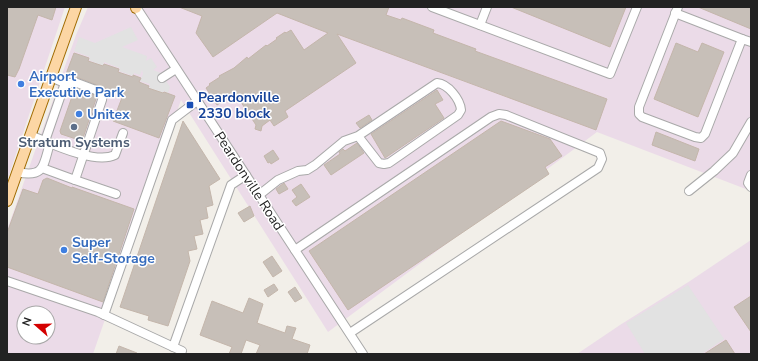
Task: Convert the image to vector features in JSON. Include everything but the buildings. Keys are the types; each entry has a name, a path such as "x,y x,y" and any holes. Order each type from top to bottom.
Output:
{"main road":[{"path":"7,201 76,7"}],"street":[{"name":"Peardonville Road","path":"136,7 363,354"},
{"path":"432,7 610,74 637,7"},
{"path":"480,25 487,7"},
{"path":"742,39 705,134 701,138 642,117 639,114 639,107 676,10 751,42"},
{"path":"162,78 176,68"},
{"path":"50,77 65,82 77,83 103,94 75,180"},
{"path":"17,172 33,174 37,173 42,168 65,82"},
{"path":"258,195 278,180 298,171 307,170 315,165 344,141 358,136 437,83 447,87 461,105 461,110 458,115 389,163 379,163 358,136"},
{"path":"104,315 172,120 197,101"},
{"path":"295,250 491,117 499,114 506,115 600,153 602,159 598,168 350,333"},
{"path":"689,191 714,171 733,153 751,122"},
{"path":"30,135 83,155 97,158 110,158 115,155 123,133"},
{"path":"42,168 116,194"},
{"path":"173,347 231,185 246,175"},
{"path":"751,175 748,183 751,187"},
{"path":"7,281 104,315 182,351"}],"shaded area":[{"name":"Airport Executive Park","path":"7,7 65,7 7,181"},
{"path":"88,7 751,7 751,191 597,132 328,332 181,100 93,354 7,354 7,230 76,35"},
{"path":"131,27 138,40 122,47 147,56 146,61 151,58 157,67 153,70 161,73 170,87 168,93 164,91 163,93 149,88 150,84 140,81 143,74 142,70 140,75 134,73 133,76 119,71 120,68 104,62 103,66 89,60 90,57 74,51 79,37 95,43"},
{"path":"751,240 751,354 577,354 690,281"},
{"path":"688,285 724,339 703,353 704,354 645,354 626,323"}],"place":[{"name":"Airport Executive Park","path":"21,84"},
{"name":"Peardonville 2330 block","path":"190,105"},
{"name":"Unitex","path":"79,114"},
{"name":"Stratum Systems","path":"74,127"},
{"name":"Super Self-Storage","path":"64,250"}]}
